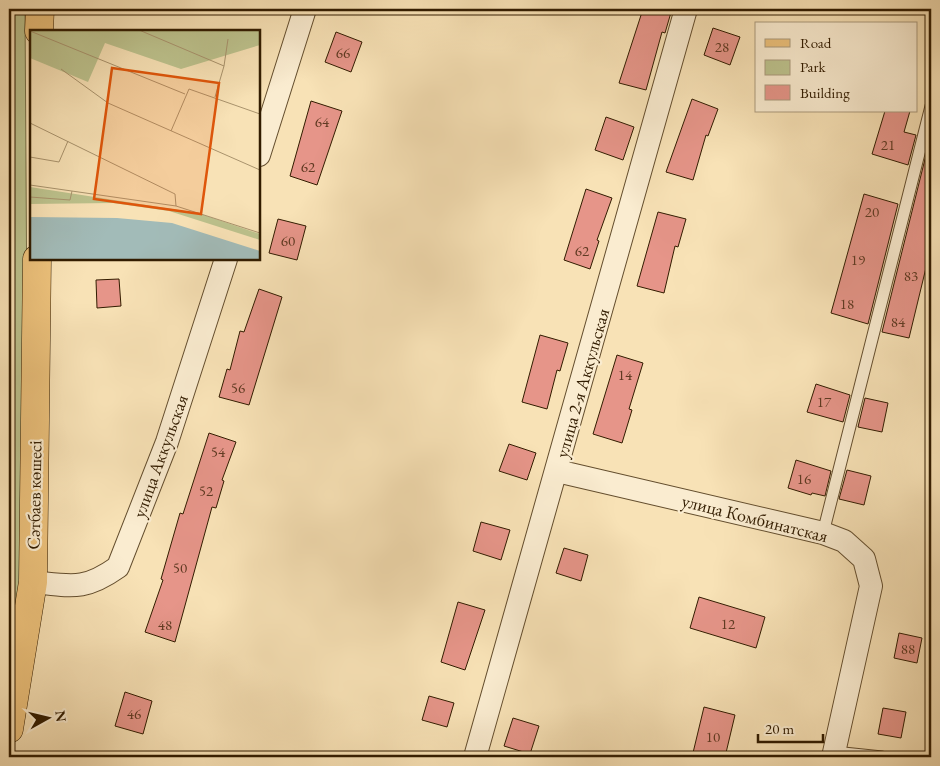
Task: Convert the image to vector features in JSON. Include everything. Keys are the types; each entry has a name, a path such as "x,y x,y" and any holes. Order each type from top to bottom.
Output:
{"main road":[{"path":"39,30 40,9"},
{"name":"Сәтбаев көшесі","path":"9,729 34,582 37,260"}],"street":[{"path":"260,152 305,9"},
{"name":"улица 2-я Аккульская","path":"475,757 686,9"},
{"name":"улица Аккульская","path":"34,582 76,587 102,579 118,567 167,442 226,260"},
{"name":"улица Комбинатская","path":"557,471 823,533 844,541 864,559 871,586 833,754"}],"lane":[{"path":"823,533 931,106"},
{"path":"833,754 882,757"}],"green space":[{"path":"9,9 25,9 28,493 9,734"}],"building":[{"path":"643,9 672,9 665,33 662,32 646,90 619,83"},
{"path":"713,28 740,37 730,65 704,55"},
{"path":"336,32 362,42 351,72 325,62"},
{"path":"692,99 718,109 708,136 706,135 693,180 666,172"},
{"path":"311,101 342,111 317,185 290,176"},
{"path":"885,112 910,112 904,132 916,135 908,165 872,154"},
{"path":"606,117 634,127 623,160 595,150"},
{"path":"930,139 931,247 909,338 882,332"},
{"path":"586,189 612,198 597,240 599,241 590,269 564,260"},
{"path":"864,194 898,204 868,324 831,313"},
{"path":"658,212 686,219 678,247 675,246 664,293 637,286"},
{"path":"278,219 306,226 297,260 269,253"},
{"path":"119,279 121,306 97,308 96,280"},
{"path":"259,289 282,297 249,405 219,397 227,369 230,370 240,331 244,332"},
{"path":"540,335 568,343 560,371 557,370 547,409 522,402"},
{"path":"617,355 643,363 629,409 632,410 622,443 593,434"},
{"path":"816,384 850,395 843,422 807,412"},
{"path":"865,398 888,403 882,432 858,427"},
{"path":"209,433 236,442 222,480 224,481 216,508 212,507 175,642 145,632 163,580 161,579 180,513 183,514"},
{"path":"509,444 536,453 527,480 499,471"},
{"path":"796,460 831,471 825,496 812,493 811,495 788,488"},
{"path":"847,470 871,476 864,505 839,499"},
{"path":"481,522 510,530 501,560 473,551"},
{"path":"564,548 588,555 581,581 556,573"},
{"path":"699,597 765,617 756,648 690,628"},
{"path":"458,602 485,610 465,670 441,662"},
{"path":"899,633 922,638 917,663 894,658"},
{"path":"125,692 152,701 143,734 115,726"},
{"path":"429,696 454,703 447,727 422,720"},
{"path":"704,707 735,715 725,757 692,757"},
{"path":"883,708 906,712 901,738 878,734"},
{"path":"513,718 539,726 530,754 504,746"}]}
